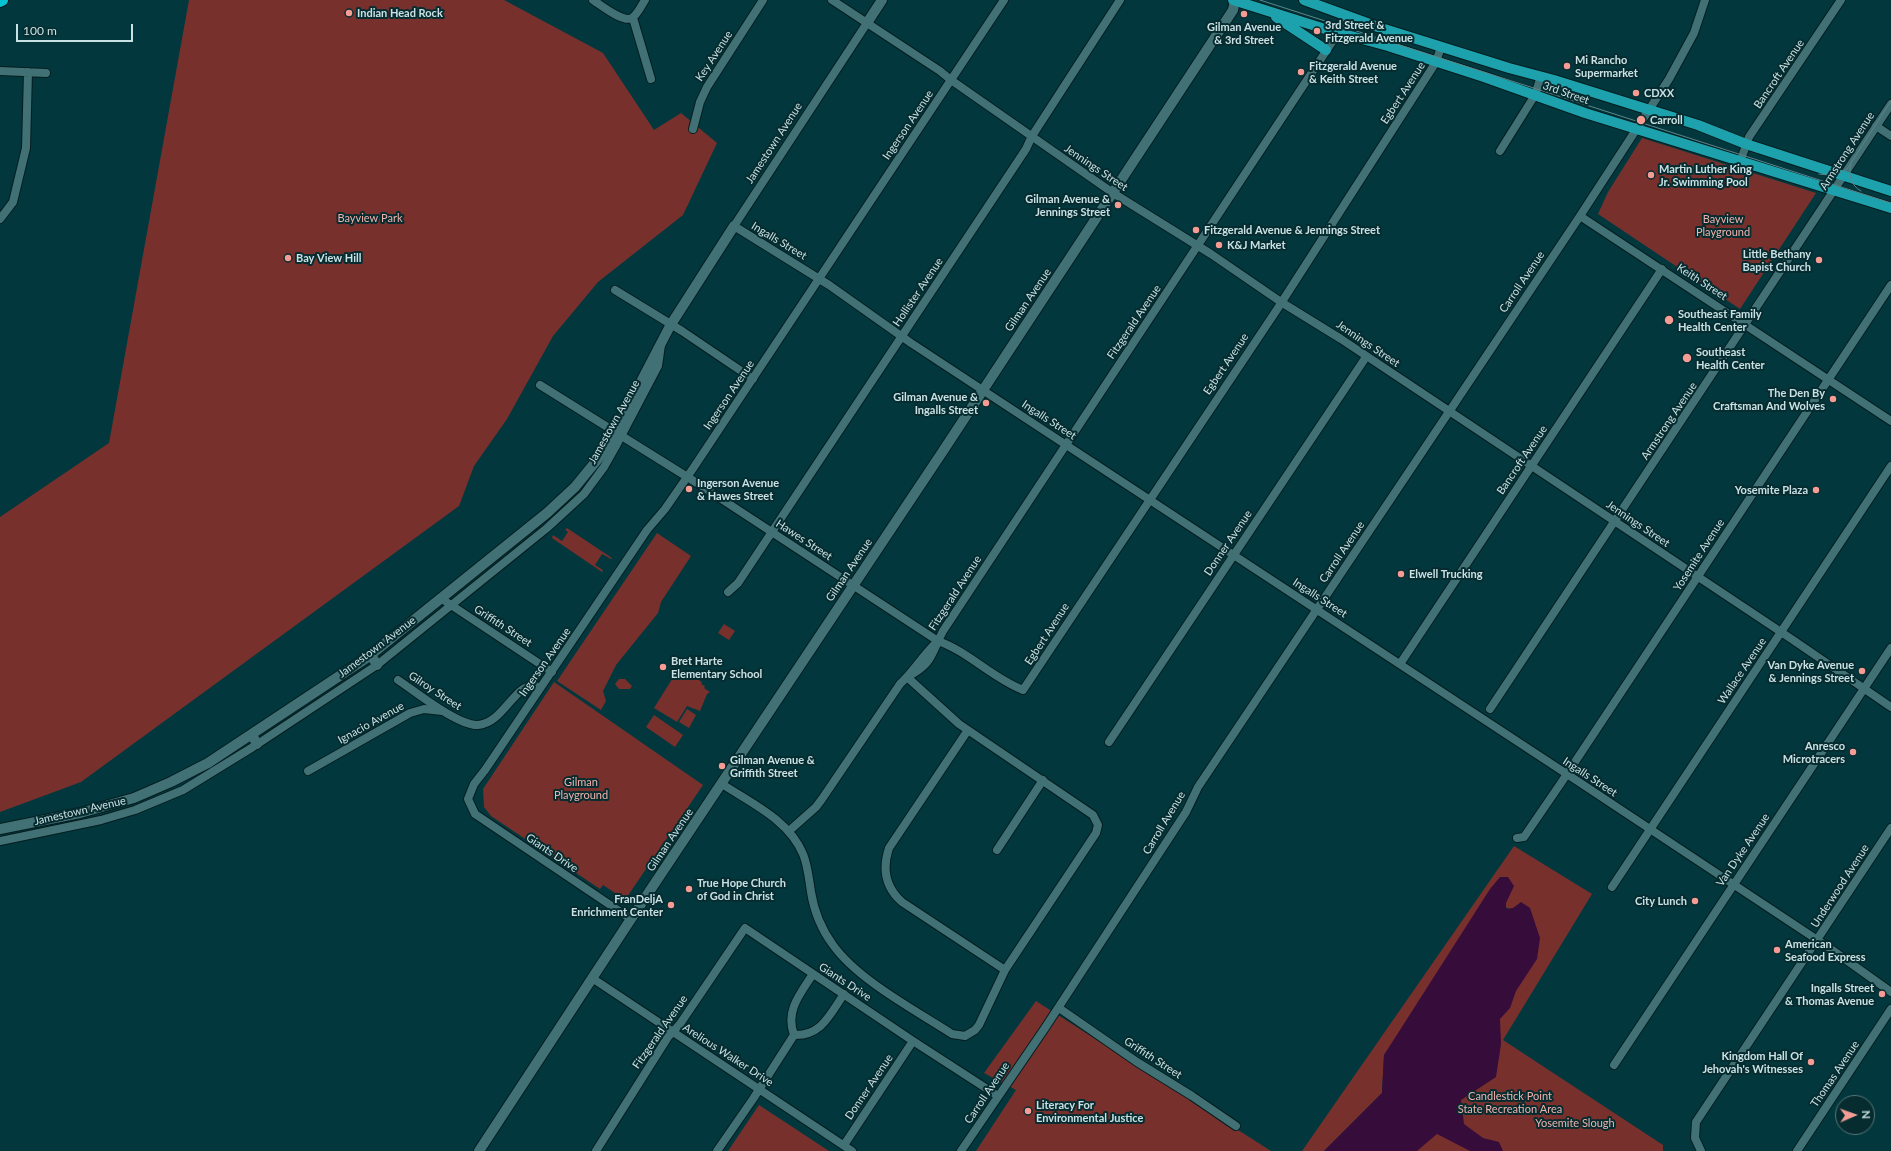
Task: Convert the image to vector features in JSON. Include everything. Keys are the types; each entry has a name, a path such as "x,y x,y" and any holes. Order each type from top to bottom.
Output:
{"main road":[{"name":"3rd Street","path":"1234,0 1436,62 1636,129 1891,208"},
{"name":"3rd Street","path":"1304,0 1378,27 1441,47 1541,76 1717,131 1746,144 1891,191"},
{"path":"1266,10 1326,50"}],"street":[{"path":"593,0 621,18 627,20 633,18 645,0"},
{"name":"Key Avenue","path":"693,129 700,102 707,87 763,0"},
{"name":"Jennings Street","path":"832,0 940,70 951,80 1113,193 1198,246 1532,466 1891,707"},
{"name":"Jamestown Avenue","path":"0,841 101,820 141,808 183,790 257,744 376,665 547,528 572,506 594,481 670,325 882,0"},
{"name":"Ingerson Avenue","path":"468,799 474,784 552,672 647,530 665,509 688,476 1004,0"},
{"name":"Hollister Avenue","path":"728,592 738,583 1026,149 1032,136 1120,0"},
{"name":"Gilman Avenue","path":"479,1151 631,919 1113,193 1233,10 1234,0"},
{"name":"Carroll Avenue","path":"961,1151 1059,1008 1186,812 1198,788 1448,411 1580,216 1649,110 1678,64 1691,40 1705,0"},
{"name":"Bancroft Avenue","path":"1740,162 1746,144 1841,0"},
{"name":"Fitzgerald Avenue","path":"789,831 819,803 899,685 907,677 920,658 938,641 1066,444 1338,33 1344,14"},
{"path":"633,18 651,79"},
{"name":"Egbert Avenue","path":"1023,690 1281,302 1436,62 1441,47"},
{"path":"0,71 46,73"},
{"path":"0,219 13,202 26,148 28,72"},
{"path":"1500,151 1535,95 1541,76"},
{"name":"Armstrong Avenue","path":"1490,709 1891,104"},
{"path":"1876,126 1891,136"},
{"name":"Keith Street","path":"1580,216 1891,421"},
{"name":"Ingalls Street","path":"734,226 819,279 982,390 1567,774 1817,940 1891,992"},
{"name":"Bancroft Avenue","path":"1400,664 1662,269"},
{"name":"Yosemite Avenue","path":"1521,838 1567,774 1891,285"},
{"path":"615,290 753,379"},
{"name":"Donner Avenue","path":"1109,742 1233,554 1366,357"},
{"name":"Hawes Street","path":"540,385 688,476 852,586 938,641 950,645 1010,684 1023,690"},
{"name":"Jamestown Avenue","path":"0,829 80,813 134,798 188,774 252,735 371,655 565,498 618,433"},
{"name":"Wallace Avenue","path":"1612,888 1891,466"},
{"name":"Griffith Street","path":"442,599 552,672"},
{"name":"Van Dyke Avenue","path":"1614,1065 1891,648"},
{"path":"371,655 376,665"},
{"path":"722,784 773,818 789,831 804,854 811,894 819,918 825,932 841,955 870,980 952,1034 965,1036 975,1030 979,1025 1005,970 1098,829 1097,820 1093,815 1043,780 955,721 907,677"},
{"name":"Gilroy Street","path":"398,680 448,713 470,724 485,724 499,716 512,698 521,690 532,686 540,688"},
{"name":"Ignacio Avenue","path":"308,771 417,710 432,709 448,713"},
{"path":"968,730 889,848 885,863 885,872 890,889 902,902 1005,970"},
{"path":"252,735 257,744"},
{"path":"997,850 1043,780"},
{"name":"Giants Drive","path":"468,799 475,814 479,817 631,919"},
{"name":"Underwood Avenue","path":"1701,1151 1694,1138 1696,1122 1891,828"},
{"name":"Fitzgerald Avenue","path":"596,1151 668,1037 680,1024 745,928"},
{"name":"Giants Drive","path":"745,928 913,1041 998,1096"},
{"path":"794,1035 791,1026 791,1016 794,1003 813,974"},
{"name":"Arelious Walker Drive","path":"592,978 852,1151"},
{"path":"794,1035 812,1033 823,1025 844,994"},
{"name":"Griffith Street","path":"1059,1008 1137,1062 1192,1096 1236,1126"},
{"name":"Thomas Avenue","path":"1797,1151 1891,1009"},
{"path":"717,1151 753,1099 794,1035"},
{"name":"Donner Avenue","path":"844,1145 913,1041"}],"green space":[{"name":"Bayview Park","path":"189,0 504,0 603,53 654,130 681,113 717,143 683,215 598,282 553,336 507,419 474,466 459,506 81,782 0,812 0,517 109,443"},
{"name":"Bayview Playground","path":"1642,138 1816,193 1740,309 1598,214 1608,192"},
{"path":"567,528 612,558 611,559 602,554 595,565 603,570 602,572 552,538 553,535 562,541 568,532 565,530"},
{"path":"657,533 691,556 661,602 658,613 616,665 603,691 606,701 601,710 557,681"},
{"path":"724,624 735,631 729,640 718,633"},
{"path":"679,668 702,682 701,684 705,686 704,688 710,692 707,694 700,711 687,706 677,722 654,708"},
{"path":"619,679 625,679 632,686 630,689 619,689 615,684"},
{"name":"Gilman Playground","path":"554,682 703,785 627,897 624,899 603,885 600,889 491,816 484,807 483,789"},
{"path":"687,709 696,715 689,728 679,722"},
{"path":"654,715 683,735 675,747 646,727"},
{"name":"Candlestick Point State Recreation Area","path":"1514,846 1592,894 1503,1040 1663,1145 1663,1151 1417,1151 1515,912 1490,899 1384,1055 1382,1093 1324,1151 1302,1151"},
{"path":"1036,1001 1271,1151 976,1151 1016,1090 984,1073"},
{"path":"759,1105 829,1151 728,1151"}],"shaded area":[{"path":"1500,877 1508,877 1514,886 1506,903 1506,909 1513,908 1521,902 1530,908 1540,938 1537,959 1516,991 1510,1008 1500,1019 1501,1044 1496,1077 1461,1100 1464,1124 1483,1138 1499,1142 1503,1151 1470,1151 1437,1134 1417,1151 1324,1151 1382,1093 1384,1055 1490,889"}],"tram line":[{"path":"1260,0 1891,203"},
{"path":"1819,174 1835,176 1847,169 1891,101"},
{"path":"1851,164 1851,179 1855,186 1861,191"}],"place":[{"name":"Indian Head Rock","path":"349,13"},
{"name":"Gilman Avenue & 3rd Street","path":"1244,14"},
{"name":"3rd Street & Fitzgerald Avenue","path":"1317,31"},
{"name":"Mi Rancho Supermarket","path":"1567,66"},
{"name":"Fitzgerald Avenue & Keith Street","path":"1301,72"},
{"name":"CDXX","path":"1636,93"},
{"name":"Carroll","path":"1641,120"},
{"name":"Martin Luther King Jr. Swimming Pool","path":"1651,175"},
{"name":"Gilman Avenue & Jennings Street","path":"1118,205"},
{"name":"Fitzgerald Avenue & Jennings Street","path":"1196,230"},
{"name":"K&J Market","path":"1219,245"},
{"name":"Bay View Hill","path":"288,258"},
{"name":"Little Bethany Bapist Church","path":"1819,260"},
{"name":"Southeast Family Health Center","path":"1669,320"},
{"name":"Southeast Health Center","path":"1687,358"},
{"name":"The Den By Craftsman And Wolves","path":"1833,399"},
{"name":"Gilman Avenue & Ingalls Street","path":"986,403"},
{"name":"Ingerson Avenue & Hawes Street","path":"689,489"},
{"name":"Yosemite Plaza","path":"1816,490"},
{"name":"Elwell Trucking","path":"1401,574"},
{"name":"Bret Harte Elementary School","path":"663,667"},
{"name":"Van Dyke Avenue & Jennings Street","path":"1862,671"},
{"name":"Anresco Microtracers","path":"1853,752"},
{"name":"Gilman Avenue & Griffith Street","path":"722,766"},
{"name":"True Hope Church of God in Christ","path":"689,889"},
{"name":"City Lunch","path":"1695,901"},
{"name":"FranDeljA Enrichment Center","path":"671,905"},
{"name":"American Seafood Express","path":"1777,950"},
{"name":"Ingalls Street & Thomas Avenue","path":"1882,994"},
{"name":"Kingdom Hall Of Jehovah's Witnesses","path":"1811,1062"},
{"name":"Literacy For Environmental Justice","path":"1028,1111"}],"park label":[{"name":"Yosemite Slough","path":"1575,1123"}]}
